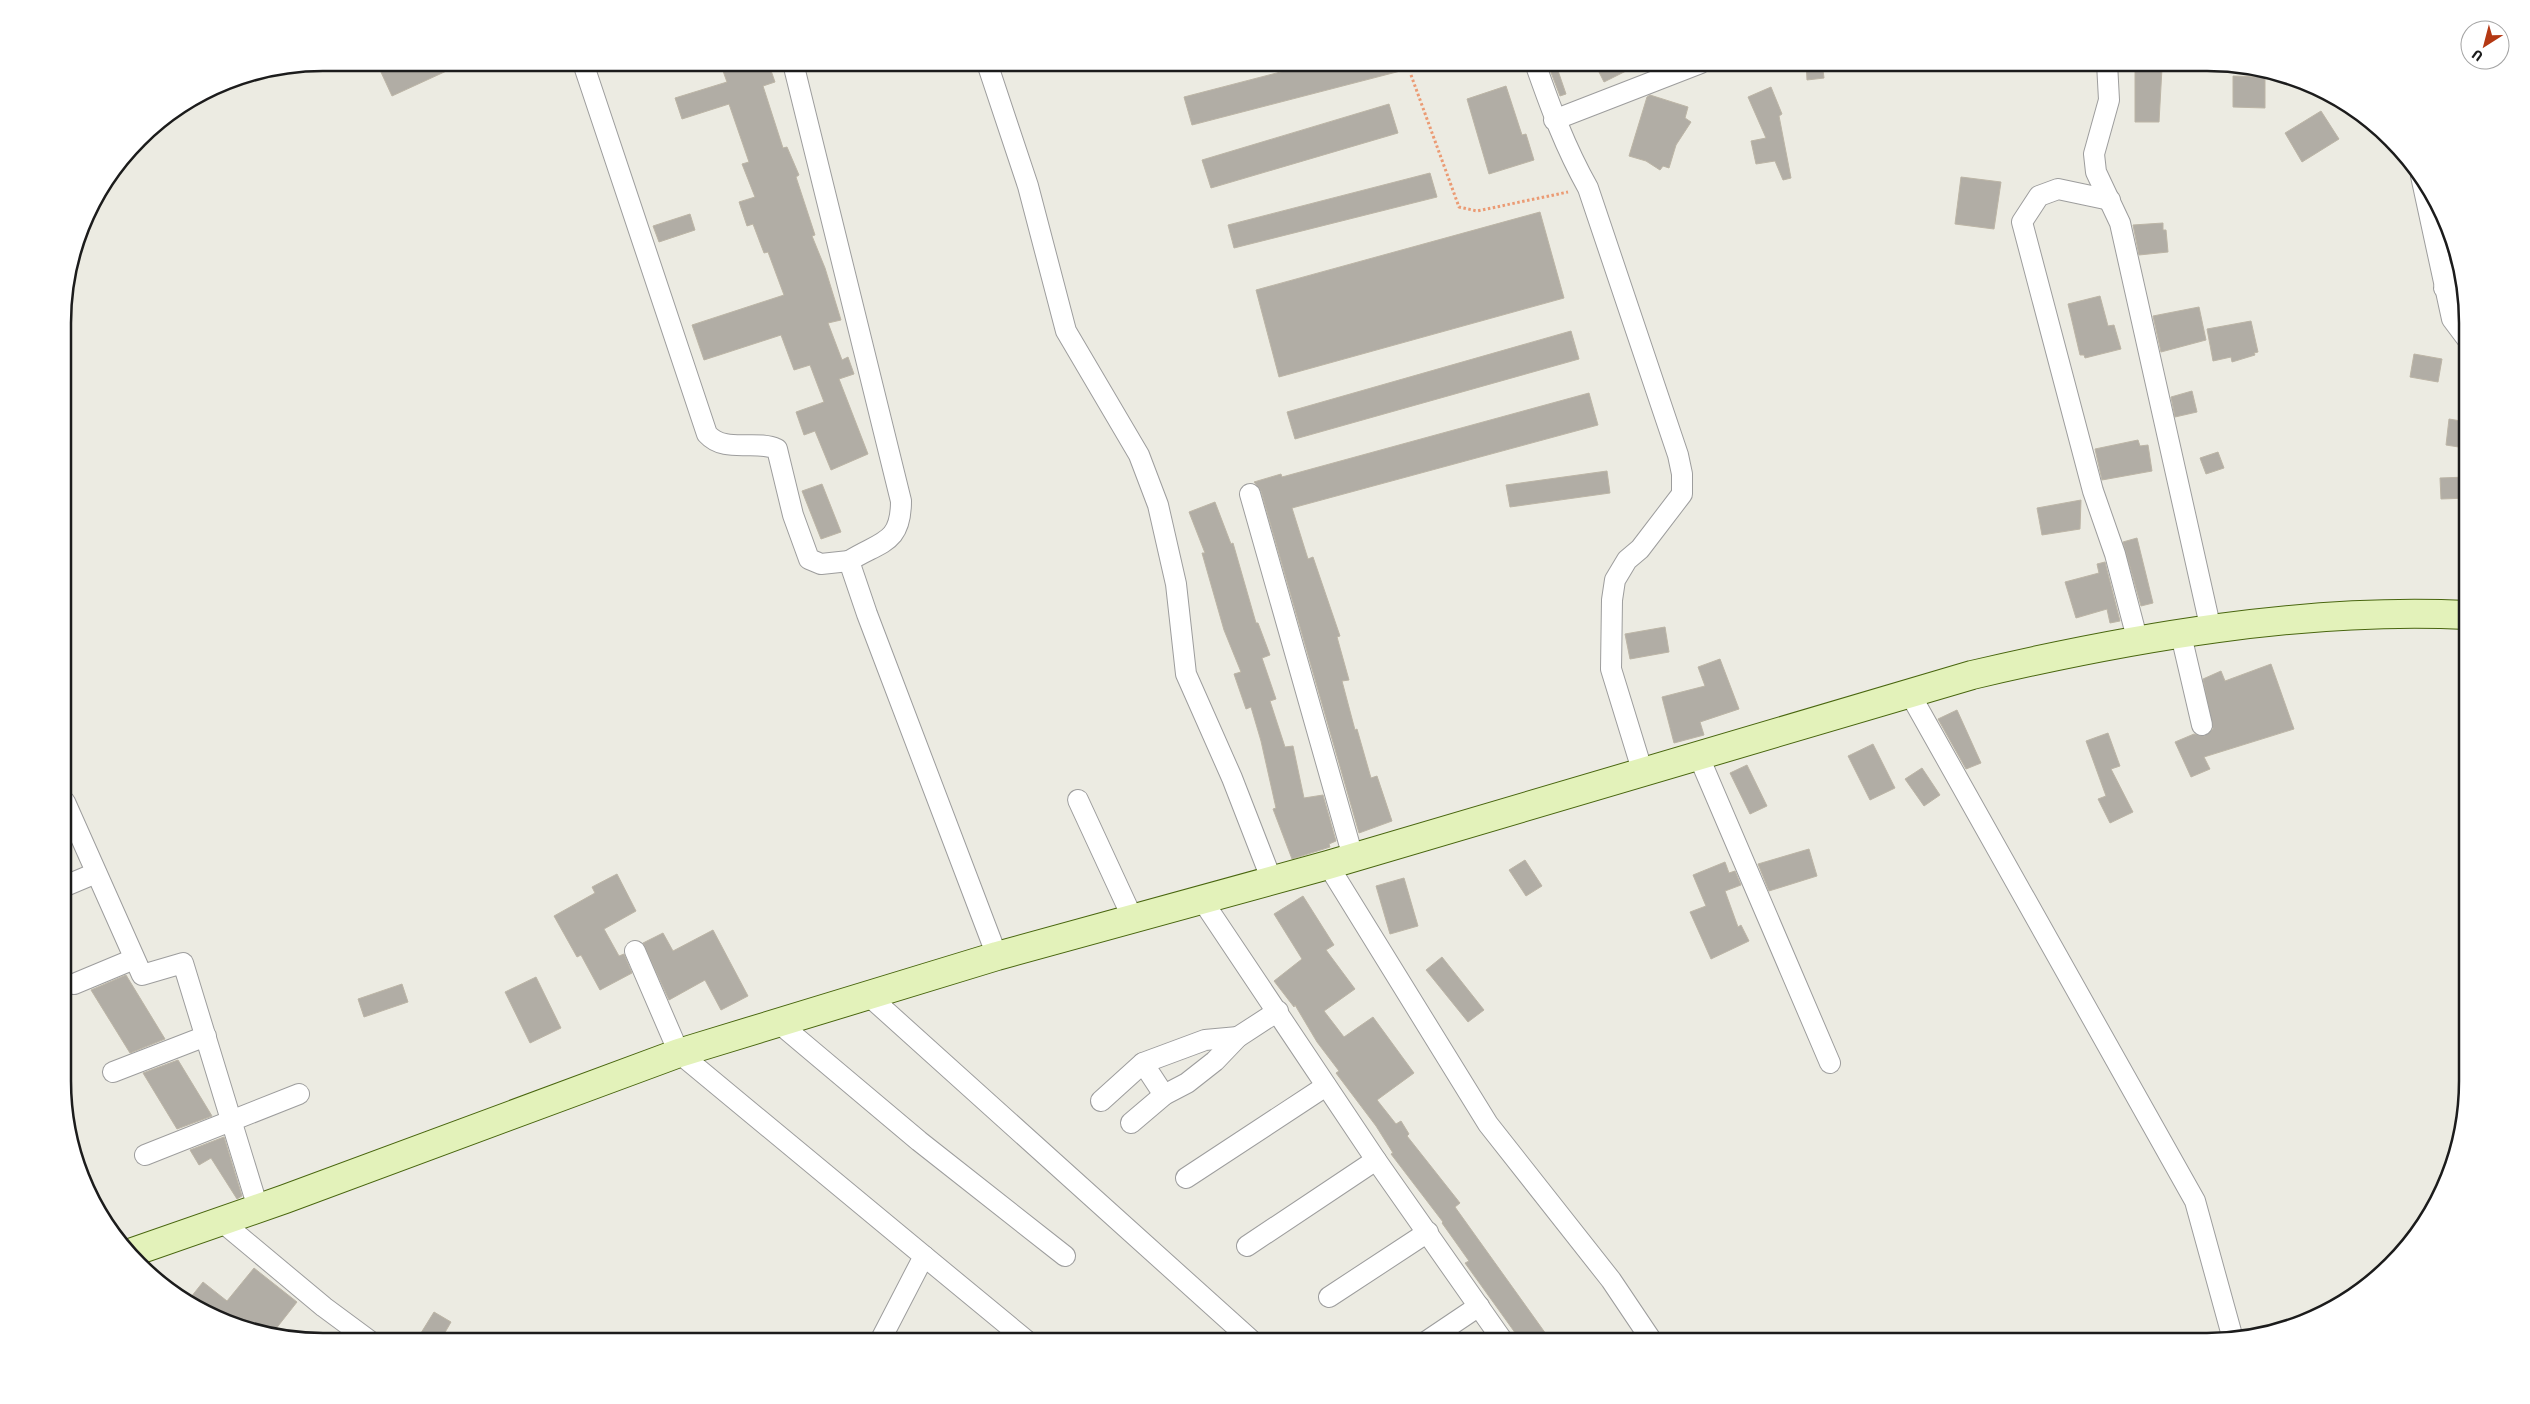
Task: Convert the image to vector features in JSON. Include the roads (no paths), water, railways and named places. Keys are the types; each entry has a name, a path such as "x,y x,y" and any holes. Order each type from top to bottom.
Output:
{"street":[{"path":"586,71 707,434 714,442 723,444 777,449 793,515 809,559 821,564 849,561 891,537 898,528 901,501 795,71"},
{"path":"990,71 1028,186 1066,331 1139,455 1158,506 1176,584 1186,674 1228,769 1272,881"},
{"path":"1538,71 1554,120 1567,151 1588,188 1678,455 1682,474 1682,494 1640,550 1627,560 1615,580 1612,600 1612,668 1643,773"},
{"path":"1554,120 1678,71"},
{"path":"2107,71 2109,100 2094,154 2096,172 2120,223 2212,630"},
{"path":"2110,200 2058,189 2039,196 2022,222 2093,491 2115,554 2138,642"},
{"path":"2426,198 2444,288 2452,319 2459,328"},
{"path":"2444,288 2454,276"},
{"path":"1250,494 1340,861 1488,1124 1611,1280 1647,1333"},
{"path":"849,561 867,614 997,956"},
{"path":"137,1250 679,1053 780,1024 997,956 1272,881 1699,757 1972,675 2062,654 2212,630 2349,615 2411,612 2459,615"},
{"path":"2181,635 2202,724"},
{"path":"1910,694 2195,1201 2230,1332"},
{"path":"1699,757 1830,1063"},
{"path":"1078,800 1133,919"},
{"path":"71,816 142,975 183,963 258,1208"},
{"path":"71,883 96,873"},
{"path":"1202,900 1376,1160 1498,1333"},
{"path":"634,951 679,1053 1017,1333"},
{"path":"74,984 134,959"},
{"path":"869,996 1243,1333"},
{"path":"1131,1123 1164,1095 1187,1083 1201,1072 1238,1037 1278,1011"},
{"path":"780,1024 919,1141 1065,1256"},
{"path":"113,1072 206,1036"},
{"path":"1101,1101 1143,1063 1205,1040 1238,1037"},
{"path":"1143,1063 1164,1095"},
{"path":"1186,1178 1326,1086"},
{"path":"145,1155 298,1094"},
{"path":"1247,1246 1376,1160"},
{"path":"221,1221 358,1333"},
{"path":"1329,1297 1428,1232"},
{"path":"884,1333 924,1256"},
{"path":"1439,1333 1479,1306"}]}
